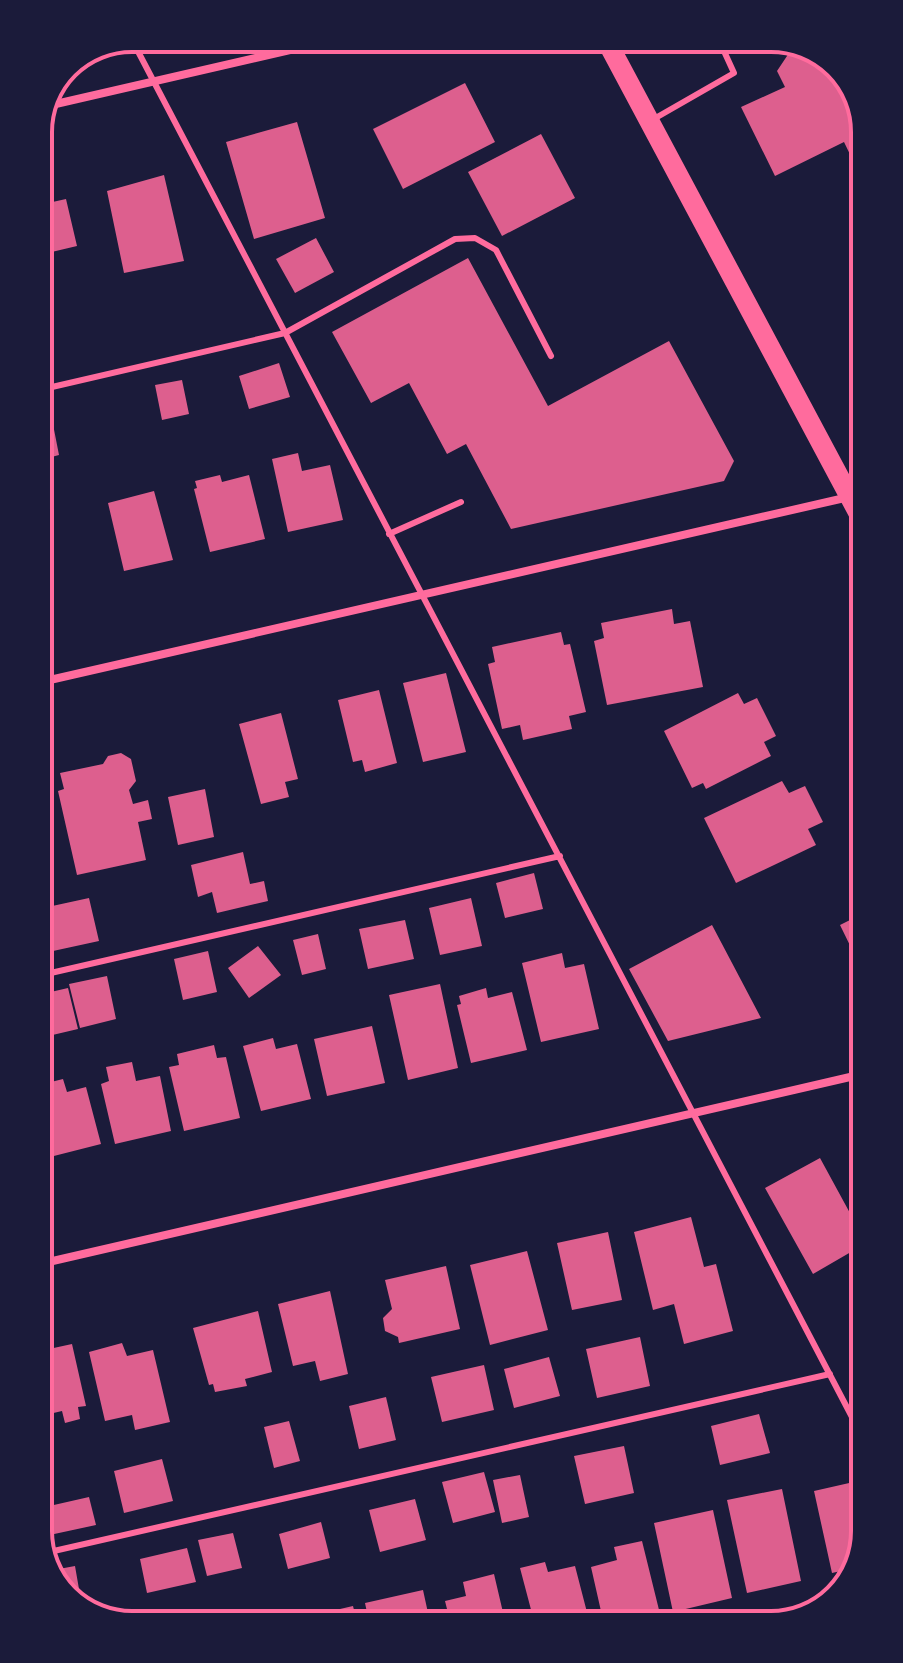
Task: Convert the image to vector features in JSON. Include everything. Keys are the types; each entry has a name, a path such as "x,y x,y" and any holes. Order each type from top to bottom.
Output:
{"main road":[{"path":"612,52 850,497"}],"street":[{"path":"58,104 282,52"},
{"path":"52,680 850,497"},
{"path":"52,1261 851,1077"}],"lane":[{"path":"138,52 851,1415"},
{"path":"649,121 734,73 724,52"},
{"path":"52,387 285,333 455,239 475,238 496,250 551,356"},
{"path":"389,534 461,502"},
{"path":"52,973 560,856"},
{"path":"55,1551 830,1374"}],"building":[{"path":"788,54 815,65 831,79 845,101 849,116 851,156 844,142 775,176 741,107 785,87 777,71"},
{"path":"465,83 495,142 403,189 373,129"},
{"path":"297,122 325,218 254,239 226,142"},
{"path":"541,134 575,198 502,236 468,172"},
{"path":"164,175 184,261 124,273 107,191"},
{"path":"66,199 77,246 52,252 52,202"},
{"path":"316,238 334,272 295,293 276,259"},
{"path":"468,258 548,406 669,341 734,461 724,481 511,529 466,444 447,454 409,383 371,403 332,332"},
{"path":"279,363 290,397 249,409 239,376"},
{"path":"182,380 189,414 162,420 155,385"},
{"path":"52,419 59,455 52,457"},
{"path":"298,453 302,471 330,465 343,520 288,532 272,459"},
{"path":"220,475 222,482 249,475 265,539 210,552 194,489 197,488 195,481"},
{"path":"154,491 173,560 124,571 108,503"},
{"path":"672,609 674,624 690,621 703,687 607,705 594,641 604,638 601,623"},
{"path":"561,632 564,645 570,644 586,712 569,716 572,729 523,740 520,725 502,729 488,664 495,662 492,647"},
{"path":"446,673 466,752 423,762 403,683"},
{"path":"379,690 397,763 365,772 362,760 353,762 338,700"},
{"path":"738,693 744,704 757,698 776,736 764,742 771,756 706,789 703,783 692,788 664,731"},
{"path":"281,713 298,779 285,782 289,797 261,804 239,724"},
{"path":"121,753 131,759 136,781 129,790 133,804 148,800 152,819 138,822 146,860 77,875 58,791 64,789 60,773 103,764 108,756"},
{"path":"782,781 789,793 805,786 823,822 808,829 816,845 736,883 704,818"},
{"path":"205,789 214,837 178,845 168,797"},
{"path":"243,852 250,884 264,881 268,901 217,913 212,892 198,897 191,865"},
{"path":"534,873 543,909 505,918 496,883"},
{"path":"89,898 99,941 53,951 52,906"},
{"path":"471,898 482,946 440,955 429,908"},
{"path":"405,920 414,959 368,969 359,929"},
{"path":"851,920 851,948 840,925"},
{"path":"712,925 761,1018 668,1041 629,969"},
{"path":"318,934 326,969 302,975 293,940"},
{"path":"258,946 281,975 249,998 228,968"},
{"path":"208,951 217,992 183,1000 174,959"},
{"path":"562,953 565,968 584,964 599,1029 541,1042 522,963"},
{"path":"107,976 116,1019 80,1028 69,984"},
{"path":"440,984 458,1068 408,1080 389,995"},
{"path":"68,988 78,1029 52,1035 52,992"},
{"path":"486,988 488,998 512,992 527,1050 471,1063 457,1005 461,1004 459,996"},
{"path":"372,1026 385,1083 327,1096 314,1039"},
{"path":"273,1038 276,1049 297,1044 311,1099 261,1111 243,1046"},
{"path":"214,1045 217,1058 226,1057 240,1118 184,1131 169,1067 179,1065 177,1054"},
{"path":"132,1062 136,1081 160,1076 171,1131 115,1144 101,1084 109,1081 106,1067"},
{"path":"63,1079 67,1092 86,1087 101,1144 52,1156 52,1082"},
{"path":"820,1158 851,1215 851,1252 813,1274 765,1188"},
{"path":"691,1217 704,1267 716,1264 733,1331 684,1344 674,1304 653,1310 634,1232"},
{"path":"608,1232 622,1300 572,1310 557,1243"},
{"path":"527,1251 548,1330 490,1345 470,1265"},
{"path":"446,1266 460,1329 399,1343 398,1337 385,1331 383,1318 392,1309 385,1280"},
{"path":"330,1291 348,1374 320,1381 315,1361 293,1366 278,1304"},
{"path":"258,1311 272,1372 245,1379 247,1386 215,1392 213,1384 209,1385 193,1328"},
{"path":"640,1337 650,1386 597,1398 586,1349"},
{"path":"122,1343 127,1356 153,1350 170,1422 135,1430 132,1415 105,1421 89,1352"},
{"path":"72,1344 86,1406 78,1407 80,1419 65,1423 62,1411 52,1413 52,1348"},
{"path":"549,1357 560,1396 514,1408 504,1369"},
{"path":"484,1365 494,1410 442,1422 431,1377"},
{"path":"386,1397 396,1440 359,1449 349,1406"},
{"path":"759,1414 770,1453 720,1465 711,1426"},
{"path":"289,1421 300,1461 274,1468 264,1427"},
{"path":"624,1446 634,1493 585,1504 574,1456"},
{"path":"162,1459 173,1501 124,1513 114,1471"},
{"path":"484,1472 495,1512 453,1523 442,1482"},
{"path":"520,1475 529,1517 502,1523 493,1480"},
{"path":"851,1483 850,1542 840,1571 832,1573 814,1491"},
{"path":"782,1489 801,1581 747,1593 727,1500"},
{"path":"89,1497 96,1525 52,1534 52,1505"},
{"path":"415,1499 426,1540 380,1552 369,1510"},
{"path":"713,1510 732,1598 673,1611 654,1523"},
{"path":"321,1522 330,1558 288,1569 279,1534"},
{"path":"233,1533 242,1568 207,1576 198,1540"},
{"path":"642,1541 659,1611 601,1611 591,1567 617,1560 614,1547"},
{"path":"187,1548 196,1582 147,1593 140,1559"},
{"path":"545,1562 548,1572 575,1566 587,1611 531,1611 520,1568"},
{"path":"75,1566 79,1589 75,1588 62,1568"},
{"path":"494,1574 503,1611 448,1611 445,1601 466,1596 463,1582"},
{"path":"423,1590 428,1611 367,1611 365,1603"},
{"path":"353,1606 354,1611 331,1611"}]}
